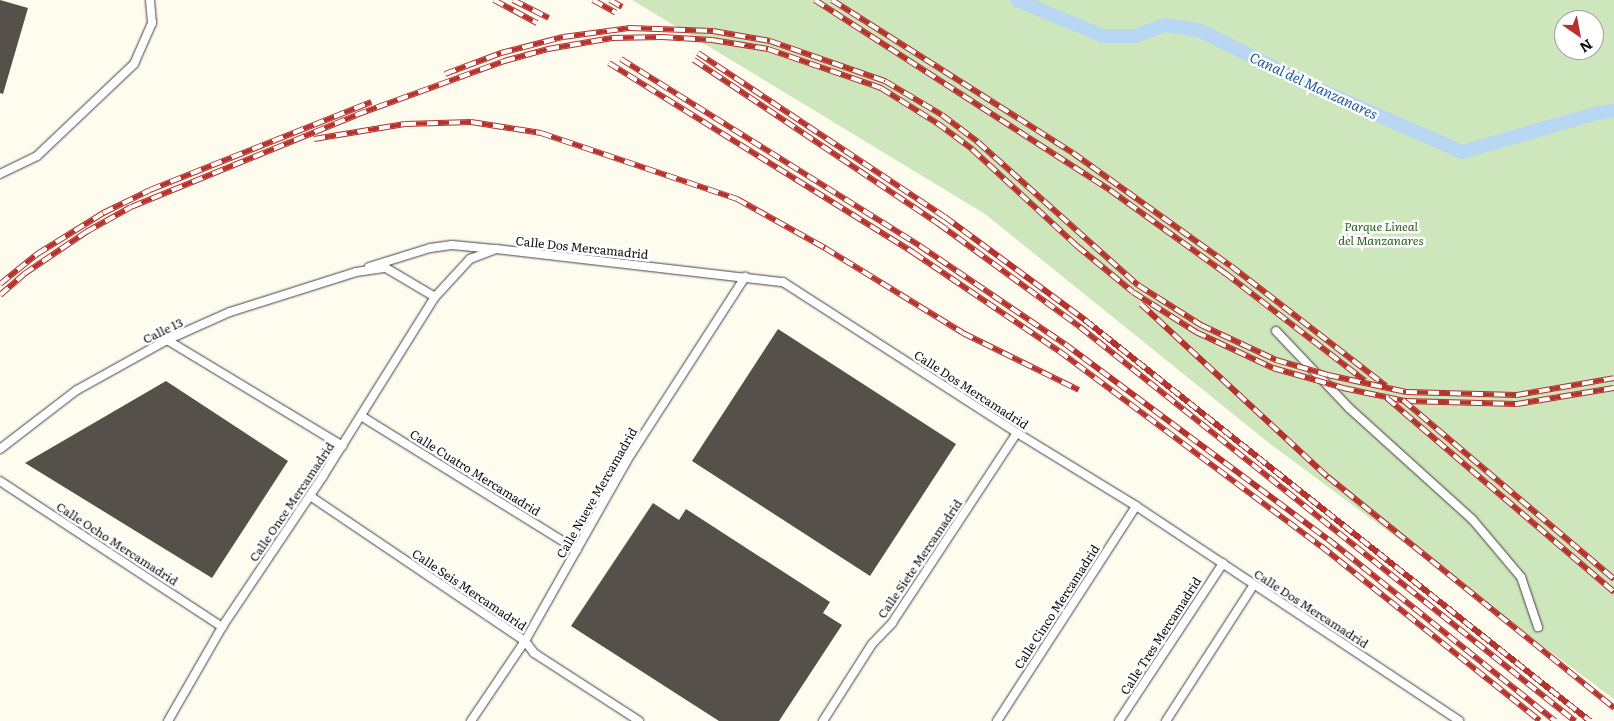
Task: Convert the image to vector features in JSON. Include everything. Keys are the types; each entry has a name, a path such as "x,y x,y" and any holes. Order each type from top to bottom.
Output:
{"lane":[{"path":"0,174 37,156 134,64 152,23 150,0"},
{"name":"Calle 13","path":"0,449 77,390 167,340 230,312 430,248 452,245 496,249"},
{"name":"Calle Dos Mercamadrid","path":"435,297 470,259 496,249 783,282 1017,433 1136,506 1223,563 1253,586 1457,719"},
{"name":"Calle 13","path":"356,272 386,268 435,297"},
{"name":"Calle Nueve Mercamadrid","path":"471,721 525,641 631,454 745,277"},
{"name":"Calle Once Mercamadrid","path":"168,721 222,627 343,446 435,297"},
{"path":"1276,331 1349,408 1472,519 1521,577 1538,627"},
{"path":"167,340 343,446"},
{"name":"Calle Cuatro Mercamadrid","path":"361,416 577,550"},
{"name":"Calle Siete Mercamadrid","path":"823,721 872,644 892,623 1017,433"},
{"name":"Calle Ocho Mercamadrid","path":"0,481 222,627"},
{"name":"Calle Seis Mercamadrid","path":"310,496 525,641 534,653 639,721"},
{"name":"Calle Cinco Mercamadrid","path":"997,721 1136,506"},
{"name":"Calle Tres Mercamadrid","path":"1118,721 1223,563"},
{"path":"1166,721 1253,586"}],"green space":[{"name":"Parque Lineal del Manzanares","path":"632,0 1614,0 1614,699 1269,443 985,214"}],"building":[{"path":"0,0 28,8 3,94 0,93"},
{"path":"778,329 956,444 870,576 692,461"},
{"path":"166,381 288,461 212,578 25,463"},
{"path":"653,503 679,520 686,509 830,602 823,613 842,625 779,721 719,721 571,626"}],"waterway":[{"name":"Canal del Manzanares","path":"1017,0 1103,36 1135,36 1166,25 1199,30 1309,85 1462,152 1597,113 1614,111"}],"railway":[{"path":"494,0 537,23"},
{"path":"513,0 549,18"},
{"path":"593,0 616,13"},
{"path":"610,0 622,7"},
{"path":"815,0 1110,190 1225,273 1365,381"},
{"path":"832,0 1073,153 1231,266 1386,386"},
{"path":"445,74 501,53 563,37 630,28 713,31 770,41 885,81 942,115 978,142 1138,285 1201,325 1276,360 1328,375 1406,392 1517,395 1614,378"},
{"path":"0,295 24,274 86,232 131,207 356,115 504,61 548,49 612,38 662,37 712,40 768,49 881,88 937,123 972,149 1077,246 1133,292 1196,332 1273,368 1343,388 1405,401 1517,404 1614,388"},
{"path":"698,53 945,217 1085,320 1590,721"},
{"path":"621,59 920,246 1065,344 1328,539 1555,721"},
{"path":"694,60 939,224 1080,327 1575,721"},
{"path":"609,63 914,253 1059,351 1321,546 1540,721"},
{"path":"0,284 37,254 103,213 150,190 371,102"},
{"path":"314,139 405,124 471,122 541,133 737,199 825,248 963,333 1079,390"},
{"path":"1141,304 1328,477 1614,708"},
{"path":"1387,398 1614,592"},
{"path":"1403,400 1614,579"}]}
